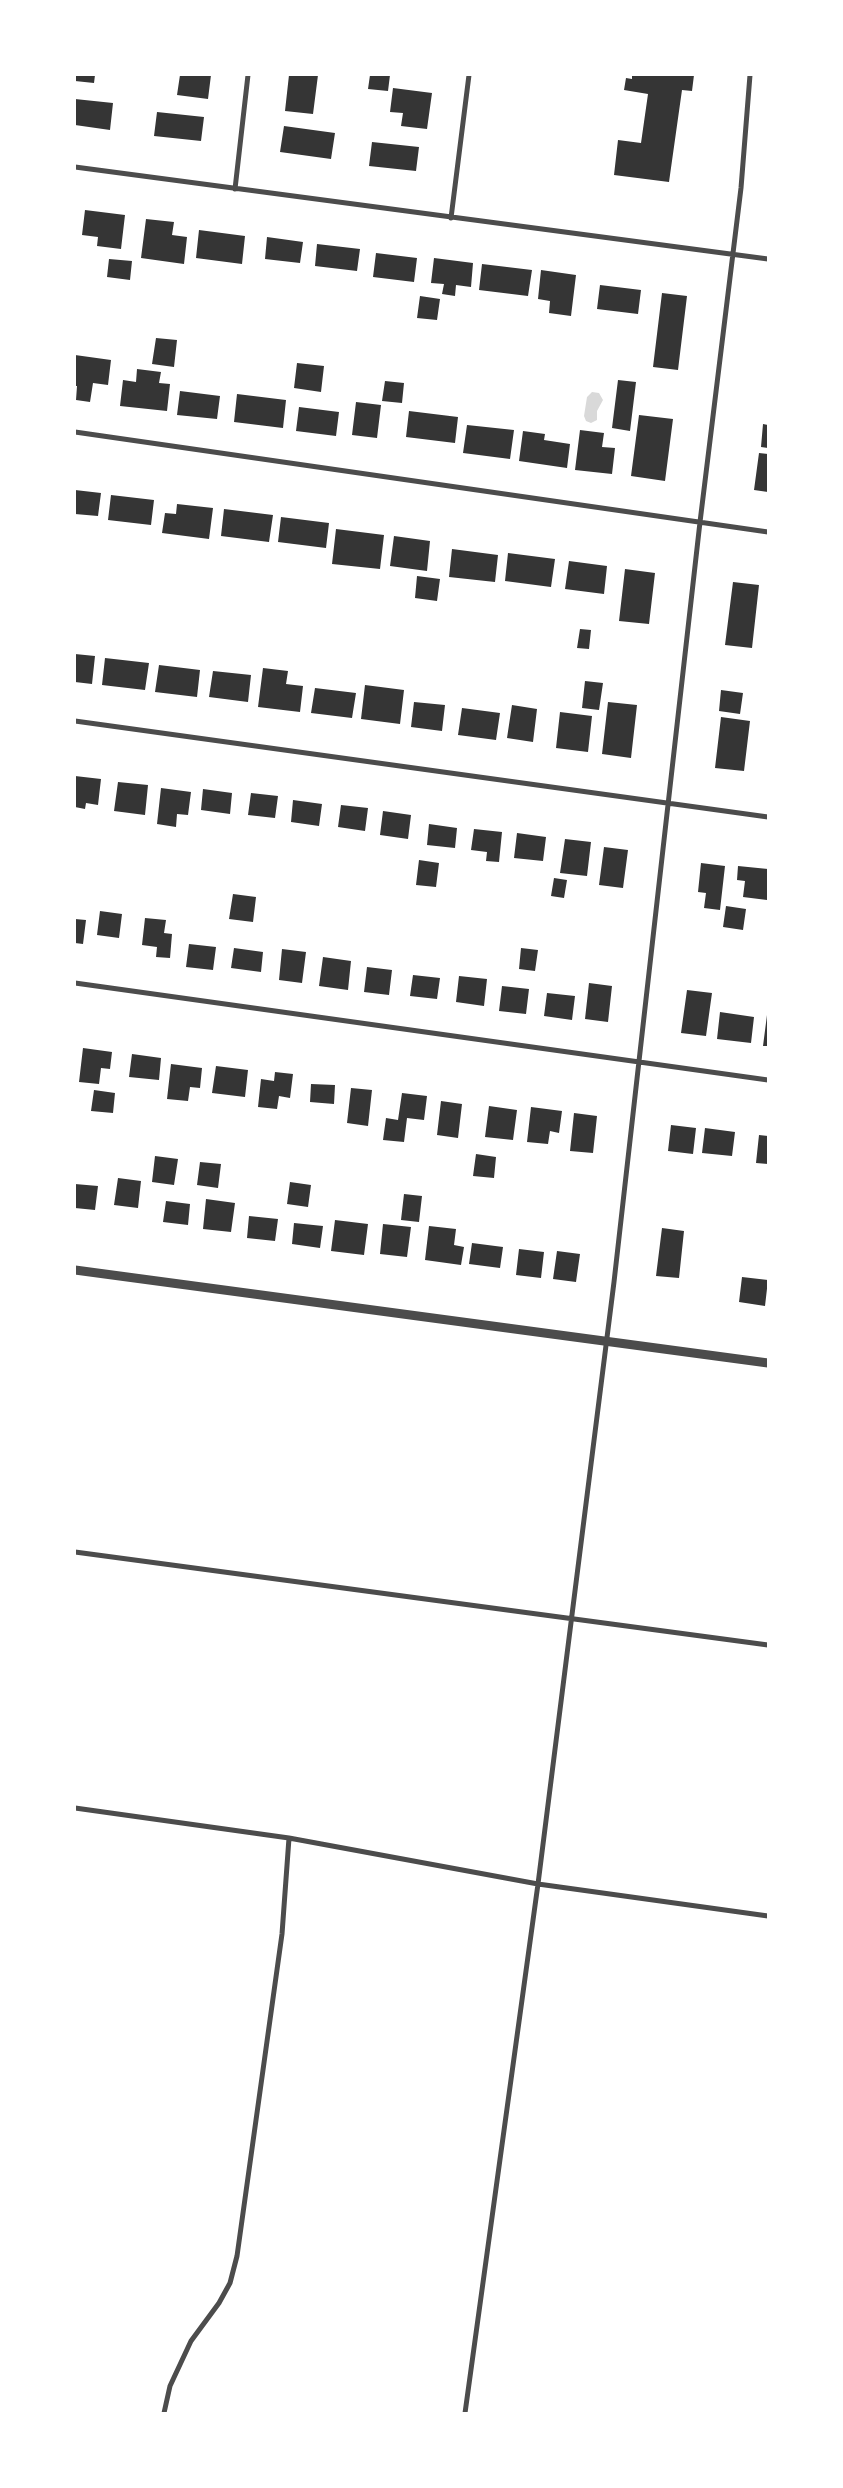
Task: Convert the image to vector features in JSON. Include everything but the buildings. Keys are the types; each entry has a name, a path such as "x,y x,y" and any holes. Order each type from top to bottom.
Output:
{"street":[{"path":"235,189 248,75"},
{"path":"451,218 469,75"},
{"path":"465,2413 538,1884 606,1340 700,522 741,188 750,75"},
{"path":"75,167 768,260"},
{"path":"75,432 768,532"},
{"path":"75,720 768,817"},
{"path":"75,983 768,1080"},
{"path":"75,1270 768,1363"},
{"path":"75,1552 768,1646"},
{"path":"75,1808 289,1838 538,1884 768,1916"},
{"path":"164,2413 170,2386 191,2341 219,2304 227,2290 236,2256 282,1934 289,1838"}],"shaded area":[{"path":"592,392 599,393 603,400 597,411 597,420 591,423 586,421 584,416 587,397"}]}
